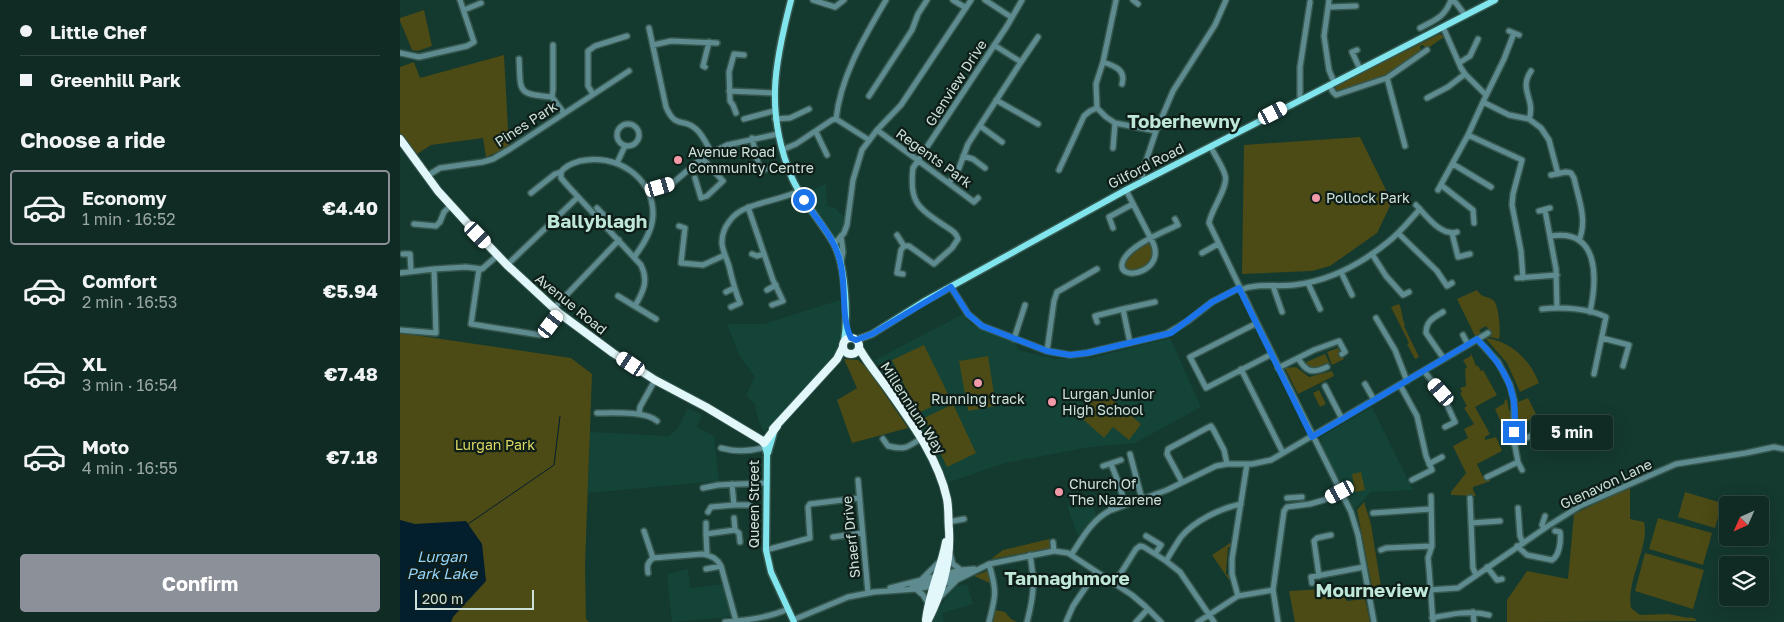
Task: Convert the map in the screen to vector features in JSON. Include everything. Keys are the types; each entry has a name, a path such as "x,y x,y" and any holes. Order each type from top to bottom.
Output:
{"highway":[{"name":"Avenue Road","path":"401,144 451,205 507,265 556,310 613,353 655,380 706,406 765,446"},
{"path":"765,446 776,427 837,359 852,346"},
{"name":"Millennium Way","path":"852,346 866,360 892,394 931,457 943,487 947,502 950,554 928,603 926,622"},
{"name":"Millennium Way","path":"926,622 936,600 948,525"},
{"path":"926,622 950,540"}],"main road":[{"path":"791,0 784,27 774,93 775,119 782,150 799,191 834,244 841,262 846,328 852,346"},
{"name":"Gilford Road","path":"852,346 951,287 1126,190 1495,0"},
{"name":"Queen Street","path":"776,427 765,446 767,482 766,550 771,572 794,621"}],"street":[{"path":"400,53 419,57 467,46 474,42 460,0"},
{"path":"813,0 835,7 844,0"},
{"path":"836,119 842,86 847,74 861,43 886,0"},
{"path":"869,96 912,30 918,14 927,0"},
{"path":"953,0 966,8"},
{"path":"834,244 842,236 847,225 853,180 859,158 869,140 901,105 971,0"},
{"path":"985,0 1011,17"},
{"name":"Glenview Drive","path":"904,246 909,246 934,264 952,248 958,239 956,233 928,214 914,199 911,184 913,168 1022,0"},
{"path":"1116,0 1104,62 1096,84 1097,108 1106,118 1115,123 1156,131"},
{"path":"1144,181 1142,173 1156,131 1173,91 1215,25 1226,0"},
{"path":"1330,0 1324,36 1332,92 1336,95 1387,78 1425,49"},
{"path":"1420,28 1442,16 1451,0 1456,3 1465,16"},
{"path":"1300,100 1300,67 1310,2"},
{"path":"464,10 481,4"},
{"path":"1330,7 1356,6"},
{"path":"1443,27 1464,74 1486,95"},
{"path":"649,28 669,115 675,121 691,125 698,130 712,152"},
{"path":"1481,217 1474,220 1474,210 1440,188 1468,135 1504,59 1514,33"},
{"path":"593,94 588,86 588,51 595,46 627,36"},
{"path":"1317,36 1324,36"},
{"path":"949,183 959,168 968,144 1021,62 1038,40"},
{"path":"653,45 671,41 717,43"},
{"path":"1458,63 1470,56 1477,41 1470,41"},
{"path":"702,66 707,56 709,42"},
{"path":"552,97 554,90 553,45"},
{"path":"994,45 1021,62"},
{"path":"1357,50 1352,52 1360,69"},
{"path":"736,113 730,101 729,72 734,54 744,55"},
{"path":"519,59 521,87 526,93 531,96 552,97"},
{"path":"1104,62 1115,66 1121,71 1123,76 1122,84"},
{"name":"Pines Park","path":"427,176 440,168 493,158 510,149 629,71"},
{"path":"1529,119 1532,109 1526,83 1532,71"},
{"path":"1435,101 1430,97 1464,74"},
{"path":"1387,78 1405,146"},
{"path":"729,91 774,93"},
{"path":"552,97 564,113"},
{"path":"996,100 1038,124"},
{"path":"1483,102 1509,115 1529,119 1541,128 1549,140 1558,174"},
{"path":"1059,170 1084,116 1097,108"},
{"path":"775,119 790,118 808,109"},
{"path":"744,119 774,111"},
{"path":"782,150 796,144 836,119"},
{"path":"836,119 869,140"},
{"path":"1113,148 1115,123"},
{"path":"624,124 631,124 637,128 639,138 635,144 625,146 619,141 617,134 620,127 624,124"},
{"path":"980,126 1002,142"},
{"name":"Regents Park","path":"877,130 974,202 978,198"},
{"path":"816,132 827,155"},
{"path":"648,191 673,183 702,158 727,145 752,138 778,134"},
{"path":"1468,135 1522,160 1512,205 1521,251 1520,278 1557,275"},
{"path":"752,138 760,171 769,168"},
{"path":"617,162 625,146"},
{"path":"1210,147 1226,176 1226,183 1210,216 1209,223 1256,323 1354,520 1374,622"},
{"path":"963,156 973,158 985,168"},
{"path":"695,178 702,198 707,196 723,181 702,158"},
{"path":"531,192 572,164 592,159 603,159 626,166 638,176 648,191 654,215 645,243 635,256"},
{"path":"1453,164 1491,187"},
{"path":"561,172 561,178 642,265 646,279 645,287 635,306"},
{"path":"1551,176 1571,173 1574,178 1583,220 1583,228 1579,240"},
{"path":"1486,184 1490,178"},
{"path":"1126,190 1151,239 1157,250 1150,267 1128,274 1122,267 1128,252 1151,239 1178,225 1175,219"},
{"path":"731,307 740,303 725,255 722,236 728,224 737,212 799,191"},
{"path":"507,265 578,197"},
{"path":"1113,228 1106,217 1133,204"},
{"path":"414,224 436,226 444,212 451,205"},
{"path":"951,287 960,304 975,321 1014,339 1047,351 1078,354 1171,333 1212,302 1240,289 1250,286 1308,283 1341,272 1389,242 1418,207 1441,230 1454,232 1458,257 1470,254"},
{"path":"748,208 783,301 772,305"},
{"path":"596,216 599,209 609,220 605,225"},
{"path":"1545,210 1557,275 1558,308"},
{"path":"678,226 685,228 681,263 703,265 725,255"},
{"path":"1398,233 1437,271 1447,286 1452,283"},
{"path":"897,235 904,246 901,250 897,273 903,274"},
{"path":"1551,236 1561,235 1579,240 1589,251 1594,271 1594,292 1590,312"},
{"path":"841,262 843,252 842,236"},
{"path":"479,270 471,324 540,335 556,310 619,240"},
{"path":"1202,253 1218,244"},
{"path":"403,254 410,254 411,271"},
{"path":"752,254 757,256 764,254"},
{"path":"1372,254 1386,276 1403,295 1409,292"},
{"path":"400,273 466,267 479,270 487,266 498,255"},
{"path":"400,330 436,333 434,269"},
{"path":"1047,351 1057,292 1095,272"},
{"path":"1341,272 1352,294"},
{"path":"1308,283 1320,309"},
{"path":"767,290 776,286"},
{"path":"1273,286 1282,312"},
{"path":"726,292 734,288"},
{"path":"620,305 620,298 654,318 648,322"},
{"path":"1097,322 1096,316 1123,308 1155,302"},
{"path":"1014,339 1025,304"},
{"path":"1123,308 1130,343"},
{"path":"1542,309 1558,308 1590,312 1606,317 1594,374"},
{"path":"1443,312 1432,318 1428,323 1426,333 1444,359"},
{"path":"1376,318 1395,350 1407,381"},
{"path":"1256,323 1190,357 1206,388 1272,354"},
{"path":"1071,555 1094,522 1103,514 1167,490 1208,469 1227,464 1247,464 1271,460 1488,333"},
{"path":"1463,335 1468,345"},
{"path":"1602,338 1629,345 1623,366"},
{"path":"1477,339 1498,362 1510,385 1515,408 1514,444 1522,470"},
{"path":"1278,368 1339,341 1345,352 1342,354"},
{"path":"1298,358 1310,371 1319,371 1327,367"},
{"path":"1241,369 1283,453"},
{"path":"1424,371 1442,394 1455,422 1445,427"},
{"path":"639,414 640,407 655,380"},
{"path":"1366,384 1374,400"},
{"path":"1325,386 1342,419"},
{"path":"1400,386 1417,416 1432,470 1412,480"},
{"path":"598,413 639,414 653,417 657,421"},
{"path":"1182,482 1167,454 1168,450 1211,426 1224,450 1227,464"},
{"path":"1514,444 1546,429"},
{"path":"883,438 888,446 902,449 920,439"},
{"path":"721,448 745,450 765,446"},
{"name":"Glenavon Lane","path":"1430,590 1456,589 1523,542 1580,506 1676,464 1746,454 1774,447 1784,448"},
{"path":"1130,454 1142,498"},
{"path":"1429,464 1442,458"},
{"path":"1103,466 1121,460"},
{"path":"1487,477 1518,462"},
{"path":"1111,464 1125,505"},
{"path":"1238,596 1232,577 1232,565 1247,464"},
{"name":"Shaerf Drive","path":"858,480 868,593"},
{"path":"703,488 767,482"},
{"path":"732,484 734,505"},
{"path":"1278,622 1273,590 1284,511 1287,507 1310,504 1340,492"},
{"path":"1431,496 1432,546 1428,558 1433,620 1473,612 1490,615"},
{"path":"766,550 810,538 808,507 810,504 859,498"},
{"path":"1287,498 1299,498 1297,505"},
{"path":"1470,498 1473,568 1476,575"},
{"path":"1112,510 1109,503 1114,502"},
{"path":"1166,561 1181,537 1190,528 1232,506 1240,504"},
{"path":"708,512 711,507 749,505"},
{"path":"1518,508 1520,536 1523,542"},
{"path":"1373,513 1432,509"},
{"path":"1544,529 1542,525 1545,516"},
{"path":"1518,517 1526,517"},
{"path":"734,518 735,530 739,533 740,542"},
{"path":"948,525 964,519"},
{"path":"1472,523 1500,521"},
{"path":"706,523 707,554"},
{"path":"706,534 735,530"},
{"path":"644,531 653,558"},
{"path":"1518,546 1527,555 1552,560 1557,555 1560,536 1560,532 1555,531"},
{"path":"833,537 862,533"},
{"path":"1319,576 1314,541 1317,538 1331,535"},
{"path":"1146,536 1161,545 1155,554"},
{"path":"1052,542 1054,551"},
{"path":"1114,584 1136,549 1140,546 1144,547 1180,572 1214,622"},
{"path":"1381,550 1386,548 1432,546"},
{"path":"936,600 958,579 989,564 1054,551 1071,555 1148,609 1161,622"},
{"path":"648,573 647,566 653,558 707,554 716,559 721,566 736,621"},
{"path":"950,554 953,564 961,570"},
{"path":"1027,622 1034,590 1030,555"},
{"path":"920,581 942,560"},
{"path":"983,622 989,622 996,592 989,564"},
{"path":"706,569 721,566"},
{"path":"1312,583 1311,577 1364,567"},
{"path":"1487,567 1497,580 1502,579"},
{"path":"878,591 916,589 961,570 975,570"},
{"path":"893,587 898,588 939,580 975,570"},
{"path":"1066,622 1073,606 1096,572"},
{"path":"794,621 838,600 920,581 958,579"},
{"path":"916,589 928,603"},
{"path":"1198,622 1238,596 1273,590"},
{"path":"1369,594 1430,590"},
{"path":"725,622 765,617 788,609"},
{"path":"1136,622 1148,609"},
{"path":"1473,612 1474,622"}],"shaded area":[{"path":"826,184 827,206 835,208 846,219 843,229 835,238 804,193"},
{"path":"840,300 842,323 838,347 831,361 764,432 758,419 755,404 746,395 755,377 739,355 727,324 764,324"},
{"name":"Lurgan Junior High School","path":"963,314 971,324 1016,343 1018,350 1056,359 1091,358 1170,338 1201,407 1135,443 1090,447 1005,463 947,483 937,456 903,398 875,360"},
{"path":"1372,407 1413,490 1371,492 1354,510 1322,446 1321,437"},
{"path":"688,408 702,415 697,427 714,436 719,481 588,493 590,432 669,436 678,428"},
{"path":"1091,501 1096,515 1078,536 1067,506"},
{"path":"688,569 690,588 724,584 732,614 729,617 672,622 667,574"},
{"path":"967,584 973,604 942,613 944,622 933,622 934,615 950,593 956,587"}],"green space":[{"path":"424,10 432,46 418,51 412,50 400,18"},
{"path":"1440,34 1444,37 1428,48 1425,48 1423,45 1420,46 1421,52 1386,75 1339,91 1335,89 1337,85"},
{"path":"504,55 509,147 486,157 483,138 431,145 417,154 400,133 400,67 414,62 420,78"},
{"name":"Pollock Park","path":"1360,137 1386,190 1390,206 1377,233 1330,266 1312,271 1242,274 1244,145"},
{"path":"1149,244 1154,249 1151,259 1142,269 1127,271 1124,267 1129,255"},
{"path":"1477,290 1481,295 1493,300 1497,307 1499,339 1486,336 1491,333 1486,326 1479,330 1482,334 1476,338 1457,299"},
{"path":"1399,304 1404,326 1419,357 1415,359 1391,307"},
{"name":"Lurgan Park","path":"400,333 571,358 592,374 585,565 586,619 589,622 400,622"},
{"path":"1487,338 1504,343 1519,353 1531,367 1539,383 1520,392 1507,363"},
{"path":"924,345 950,398 918,413 892,360"},
{"path":"1338,348 1344,359 1332,365 1327,352"},
{"path":"1471,353 1476,366 1481,371 1483,370 1497,395 1475,407 1490,434 1485,437 1485,440 1496,437 1502,451 1477,464 1483,477 1485,476 1491,481 1473,487 1476,496 1451,495 1451,492 1466,473 1453,446 1468,438 1464,429 1474,424 1464,408 1467,406 1460,393 1462,392 1460,388 1466,386 1465,369 1467,367 1463,360 1471,356"},
{"path":"1325,354 1330,364 1325,363 1321,368 1311,368 1304,363"},
{"name":"Running track","path":"988,356 996,406 968,411 959,361"},
{"path":"844,359 858,360 867,368 908,428 852,443 837,400 857,388"},
{"path":"1296,367 1309,377 1332,371 1334,376 1298,394 1285,368"},
{"path":"1099,388 1141,424 1129,440 1113,427 1104,438 1076,413"},
{"path":"1319,390 1326,404 1320,407 1313,393"},
{"path":"1528,398 1537,416 1518,426 1518,402"},
{"path":"1507,399 1509,411 1514,411 1513,426 1508,426 1507,436 1495,409 1505,403 1504,401"},
{"path":"953,404 976,453 947,467 924,418"},
{"path":"1361,472 1365,490 1355,492 1352,474"},
{"path":"1630,487 1630,519 1644,522 1645,531 1630,597 1631,608 1640,615 1668,614 1690,617 1696,619 1696,621 1507,622 1507,600 1527,571 1568,579 1574,514"},
{"path":"1685,492 1719,502 1719,514 1715,528 1678,517"},
{"path":"1364,502 1371,524 1381,587 1372,587 1357,510"},
{"path":"1658,518 1712,533 1703,565 1649,549"},
{"path":"1049,539 1051,548 991,559 1003,550"},
{"path":"1230,543 1232,544 1231,547 1228,547 1226,574 1229,575 1229,580 1212,555"},
{"path":"1645,553 1704,570 1693,609 1635,591"},
{"path":"987,571 992,584 974,576"},
{"path":"1339,588 1347,601 1365,599 1370,622 1295,622 1289,591"},
{"path":"995,610 1005,612 1011,619 1017,622 993,622"}],"water":[{"name":"Lurgan Park Lake","path":"400,520 415,524 466,521 482,544 486,581 453,617 451,622 400,622"}],"waterway":[{"path":"468,524 554,465 560,416"}],"place":[{"name":"Avenue Road Community Centre","path":"678,160"},
{"name":"Pollock Park","path":"1316,198"},
{"name":"Running track","path":"978,383"},
{"name":"Lurgan Junior High School","path":"1052,402"},
{"name":"Church Of The Nazarene","path":"1059,492"}],"district":[{"name":"Toberhewny","path":"1184,121"},
{"name":"Ballyblagh","path":"597,221"},
{"name":"Tannaghmore","path":"1067,578"},
{"name":"Mourneview","path":"1372,590"}],"route":[{"path":"804,200 834,244 841,262 846,328 851,338 856,340 872,334 951,287 960,304 982,326 1047,351 1070,355 1087,353 1171,333 1212,302 1239,288 1312,437 1477,339 1498,362 1510,385 1516,416 1514,432"}]}
